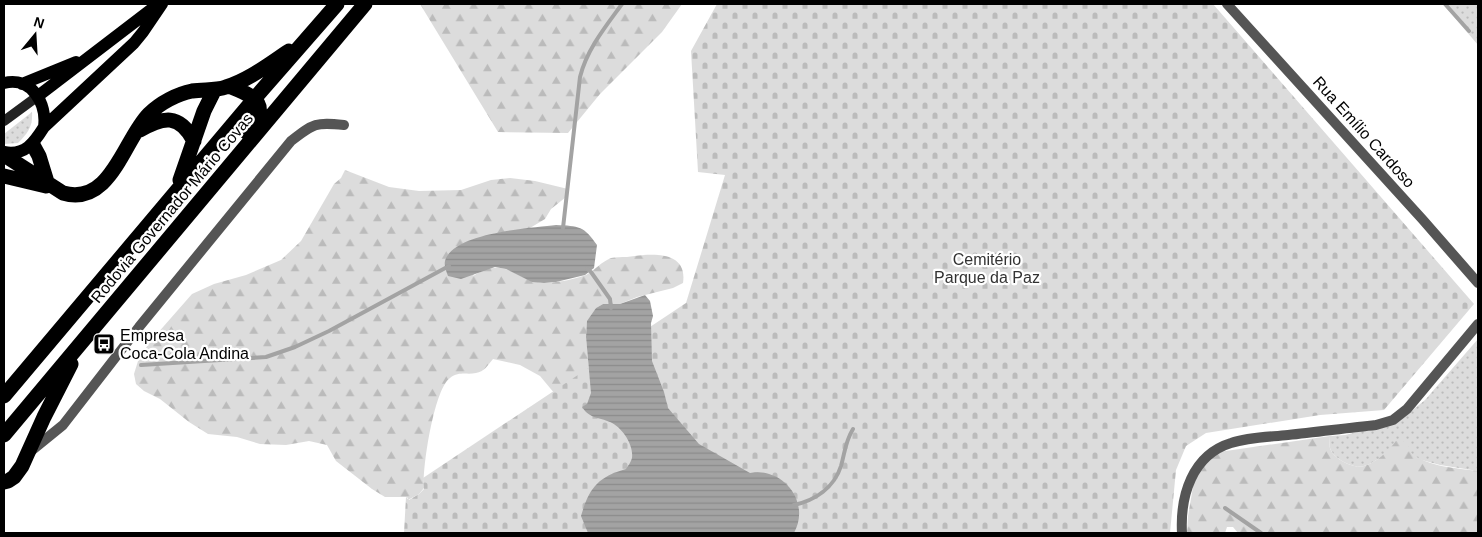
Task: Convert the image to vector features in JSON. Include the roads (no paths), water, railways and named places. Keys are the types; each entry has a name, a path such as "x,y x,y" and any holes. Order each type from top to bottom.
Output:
{"highway":[{"name":"Rodovia Governador Mário Covas","path":"4,396 255,98 337,4"},
{"name":"Rodovia Governador Mário Covas","path":"4,435 366,4"},
{"path":"4,154 69,195 83,194 97,188 113,172 148,115 164,102 192,91 221,88 255,74 308,37"},
{"path":"160,249 167,229 258,117 259,108 255,98 221,88"},
{"path":"177,190 204,111 221,88"},
{"path":"136,132 157,121 168,120 182,126 194,141"},
{"path":"33,144 52,185"},
{"path":"4,176 52,185"},
{"path":"4,482 14,477 28,454 69,368 92,330"}],"main road":[{"path":"4,121 160,4"},
{"path":"4,154 21,151 33,144 44,128 134,43 160,4"},
{"path":"4,83 22,84 94,54"},
{"path":"22,84 38,96 44,111 44,128"}],"street":[{"name":"Rua Emílio Cardoso","path":"1226,4 1424,220 1478,283"},
{"path":"28,454 63,425 139,327 292,141 308,128 323,123 344,125"},
{"path":"1182,533 1182,504 1188,483 1198,466 1214,451 1231,443 1253,438 1376,425 1394,420 1407,409 1478,324"},
{"path":"44,417 63,425"}],"waterway":[{"path":"563,228 580,77 592,47 622,4"},
{"path":"1445,4 1469,31"},
{"path":"141,365 266,357 295,347 329,331 449,266"},
{"path":"587,269 610,299 611,308"},
{"path":"794,505 809,500 823,492 834,481 853,429"},
{"path":"1225,508 1261,533"}],"place":[{"name":"Empresa Coca-Cola Andina","path":"104,344"}],"park label":[{"name":"Cemitério Parque da Paz","path":"987,268"}]}
